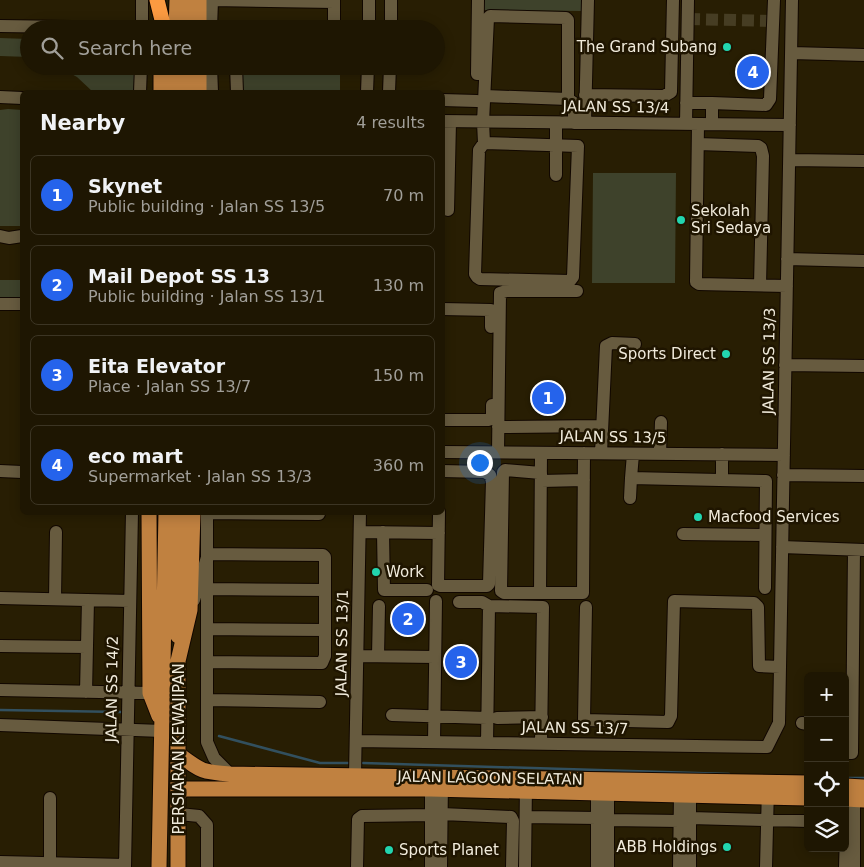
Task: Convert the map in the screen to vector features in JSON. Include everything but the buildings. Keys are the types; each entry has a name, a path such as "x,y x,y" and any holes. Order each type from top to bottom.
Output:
{"highway":[{"path":"157,0 164,20"}],"main road":[{"path":"163,0 166,20"},
{"path":"170,20 177,0"},
{"path":"188,20 189,0"},
{"path":"199,0 199,20"},
{"path":"161,75 161,90"},
{"path":"175,75 175,90"},
{"path":"187,90 188,75"},
{"path":"199,75 199,90"},
{"name":"PERSIARAN KEWAJIPAN","path":"149,515 150,693 162,728 159,867"},
{"path":"162,728 166,515"},
{"path":"178,661 179,515"},
{"name":"PERSIARAN KEWAJIPAN","path":"178,867 178,661 190,610 193,515"},
{"name":"JALAN LAGOON SELATAN","path":"178,754 197,769 206,772 230,774 355,775 437,783"},
{"name":"JALAN LAGOON SELATAN","path":"178,789 437,783 686,790 768,789 804,784"},
{"path":"849,786 864,787"},
{"name":"JALAN LAGOON SELATAN","path":"768,789 804,797"}],"street":[{"path":"142,0 142,20"},
{"path":"211,20 212,0 334,1 334,20"},
{"path":"368,20 369,0"},
{"path":"391,0 391,20"},
{"path":"478,0 481,98"},
{"path":"579,123 585,95 588,0"},
{"path":"585,95 664,96 671,92 673,0"},
{"path":"688,0 686,103 698,144 696,282 699,284 787,286"},
{"path":"686,103 766,104 770,99 774,0"},
{"name":"JALAN SS 13/3","path":"779,723 792,0"},
{"path":"484,143 578,147 573,278 570,280 480,279 475,274 479,150 484,143 480,122 481,98 488,18 490,16 566,18 568,22 568,99"},
{"path":"0,26 20,26"},
{"path":"792,53 864,55"},
{"path":"140,90 141,75"},
{"path":"211,75 212,90"},
{"path":"236,75 236,90"},
{"path":"367,90 368,75"},
{"path":"389,90 390,75"},
{"path":"0,97 20,98"},
{"path":"445,100 481,98 568,99 574,103 579,123"},
{"path":"712,103 712,124"},
{"path":"446,122 448,210"},
{"name":"JALAN SS 13/4","path":"446,122 790,125"},
{"path":"556,123 556,175"},
{"path":"750,125 750,146"},
{"path":"698,144 758,146 762,148 760,285"},
{"path":"790,160 864,161"},
{"path":"0,236 9,238 20,236"},
{"path":"787,259 864,260"},
{"path":"498,452 500,293 506,291 577,292"},
{"path":"0,304 20,304"},
{"path":"445,309 491,310 492,415 489,420 445,420"},
{"path":"601,453 606,346 612,343 635,344"},
{"path":"785,365 864,366"},
{"path":"660,454 661,422"},
{"path":"498,427 601,426"},
{"name":"JALAN SS 13/5","path":"445,452 784,455"},
{"path":"540,593 541,453"},
{"path":"584,453 584,480 583,593 504,593 500,589 503,472 505,470 541,477 584,480"},
{"path":"630,498 633,454"},
{"path":"722,454 722,480"},
{"path":"0,471 20,472"},
{"path":"439,515 438,585 487,586 489,584 492,482 490,475 485,472 445,471"},
{"path":"783,475 864,476"},
{"path":"631,478 766,481 765,588"},
{"name":"JALAN SS 14/2","path":"125,866 132,515"},
{"path":"208,515 207,731 210,751 214,758 230,774"},
{"name":"JALAN SS 13/1","path":"355,775 360,515"},
{"path":"55,599 56,532"},
{"path":"360,532 438,533"},
{"path":"383,532 384,590 427,590"},
{"path":"683,534 765,535"},
{"path":"782,547 859,550 849,724 852,753 849,753"},
{"path":"190,610 208,554"},
{"path":"208,554 323,555 325,557 325,656 322,663 208,662"},
{"path":"208,589 325,590"},
{"path":"0,598 130,601"},
{"path":"86,692 88,600"},
{"path":"434,742 436,601"},
{"path":"586,607 584,720 668,722 671,716 674,601 754,603 758,607 759,666 780,667"},
{"path":"459,602 482,602 489,606 543,607 541,743"},
{"path":"378,656 379,606"},
{"path":"487,743 492,718 489,606"},
{"path":"208,629 325,630"},
{"path":"0,646 87,647"},
{"path":"358,656 435,657"},
{"path":"0,690 150,693"},
{"path":"207,700 320,702"},
{"path":"392,715 542,718"},
{"path":"632,745 633,721"},
{"name":"JALAN SS 13/7","path":"356,741 767,747 779,723"},
{"path":"0,726 162,728"},
{"path":"437,783 437,815 441,867"},
{"path":"525,867 526,785"},
{"path":"597,867 604,789"},
{"path":"766,867 768,789"},
{"path":"679,867 685,819 686,790"},
{"path":"50,798 50,863"},
{"path":"854,800 854,867"},
{"path":"179,814 199,816 207,825 207,867"},
{"path":"431,867 437,815"},
{"path":"357,867 358,819 362,816 437,815 511,817 513,821 512,867"},
{"path":"526,817 804,821"},
{"path":"602,819 608,867"},
{"path":"685,819 690,867"},
{"path":"845,852 845,867"},
{"path":"0,862 125,866"}],"green space":[{"path":"483,0 581,0 581,11 483,10"},
{"path":"0,38 20,39 20,57 0,56"},
{"path":"73,75 135,75 134,90 91,90"},
{"path":"241,75 340,75 340,90 241,90"},
{"path":"0,110 20,110 20,226 0,226"},
{"path":"593,173 676,173 675,283 592,283"},
{"path":"0,280 20,280 20,298 0,298"}],"waterway":[{"path":"0,710 121,712"},
{"path":"219,736 320,763 348,763"},
{"path":"363,763 729,774"},
{"path":"849,778 864,778"}],"tunnel":[{"path":"688,19 774,21"}],"place":[{"name":"The Grand Subang","path":"727,47"},
{"name":"eco mart","path":"753,72"},
{"name":"Sekolah Sri Sedaya","path":"681,220"},
{"name":"Sports Direct","path":"726,354"},
{"name":"Skynet","path":"548,398"},
{"name":"Macfood Services","path":"698,517"},
{"name":"Work","path":"376,572"},
{"name":"Mail Depot SS 13","path":"408,619"},
{"name":"Eita Elevator","path":"461,662"},
{"name":"ABB Holdings","path":"727,847"},
{"name":"Sports Planet","path":"389,850"}]}
